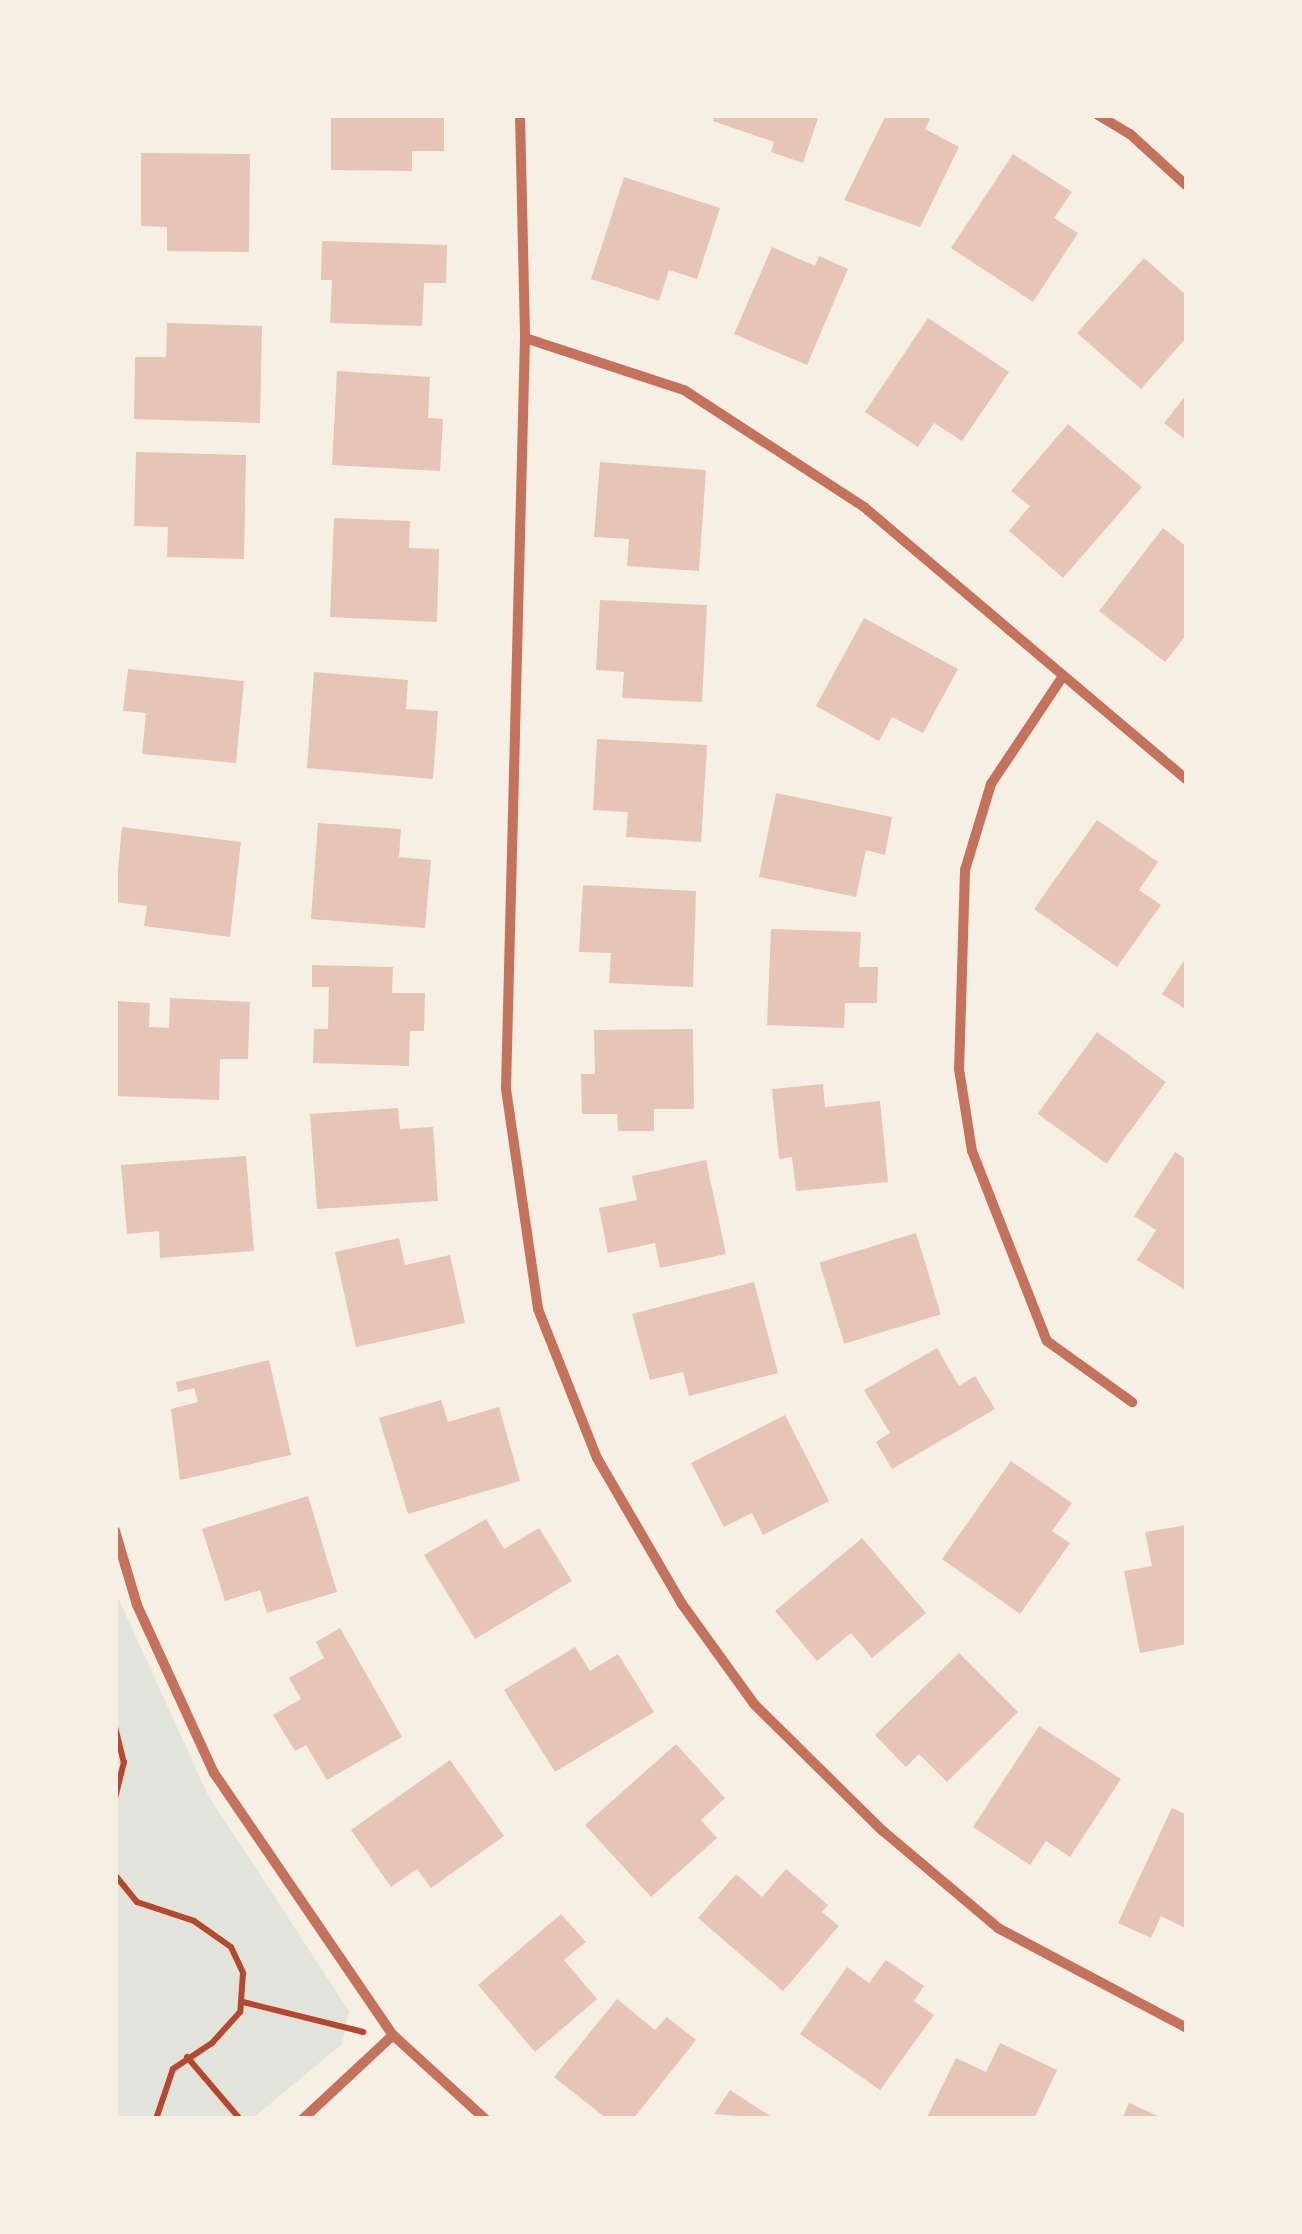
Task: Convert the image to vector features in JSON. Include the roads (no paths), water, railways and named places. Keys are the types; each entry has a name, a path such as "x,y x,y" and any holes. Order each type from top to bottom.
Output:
{"street":[{"path":"520,115 525,338 506,1089 538,1309 589,1440 682,1604 754,1704 870,1818 998,1928 1187,2028"},
{"path":"1098,115 1130,134 1187,186"},
{"path":"525,338 684,390 864,507 1061,679 1187,780"},
{"path":"1061,679 990,784 965,870 959,1069 972,1151 1046,1341 1132,1402"},
{"path":"115,1531 137,1606 214,1773 393,2035 485,2119"},
{"path":"303,2119 393,2035"}]}
